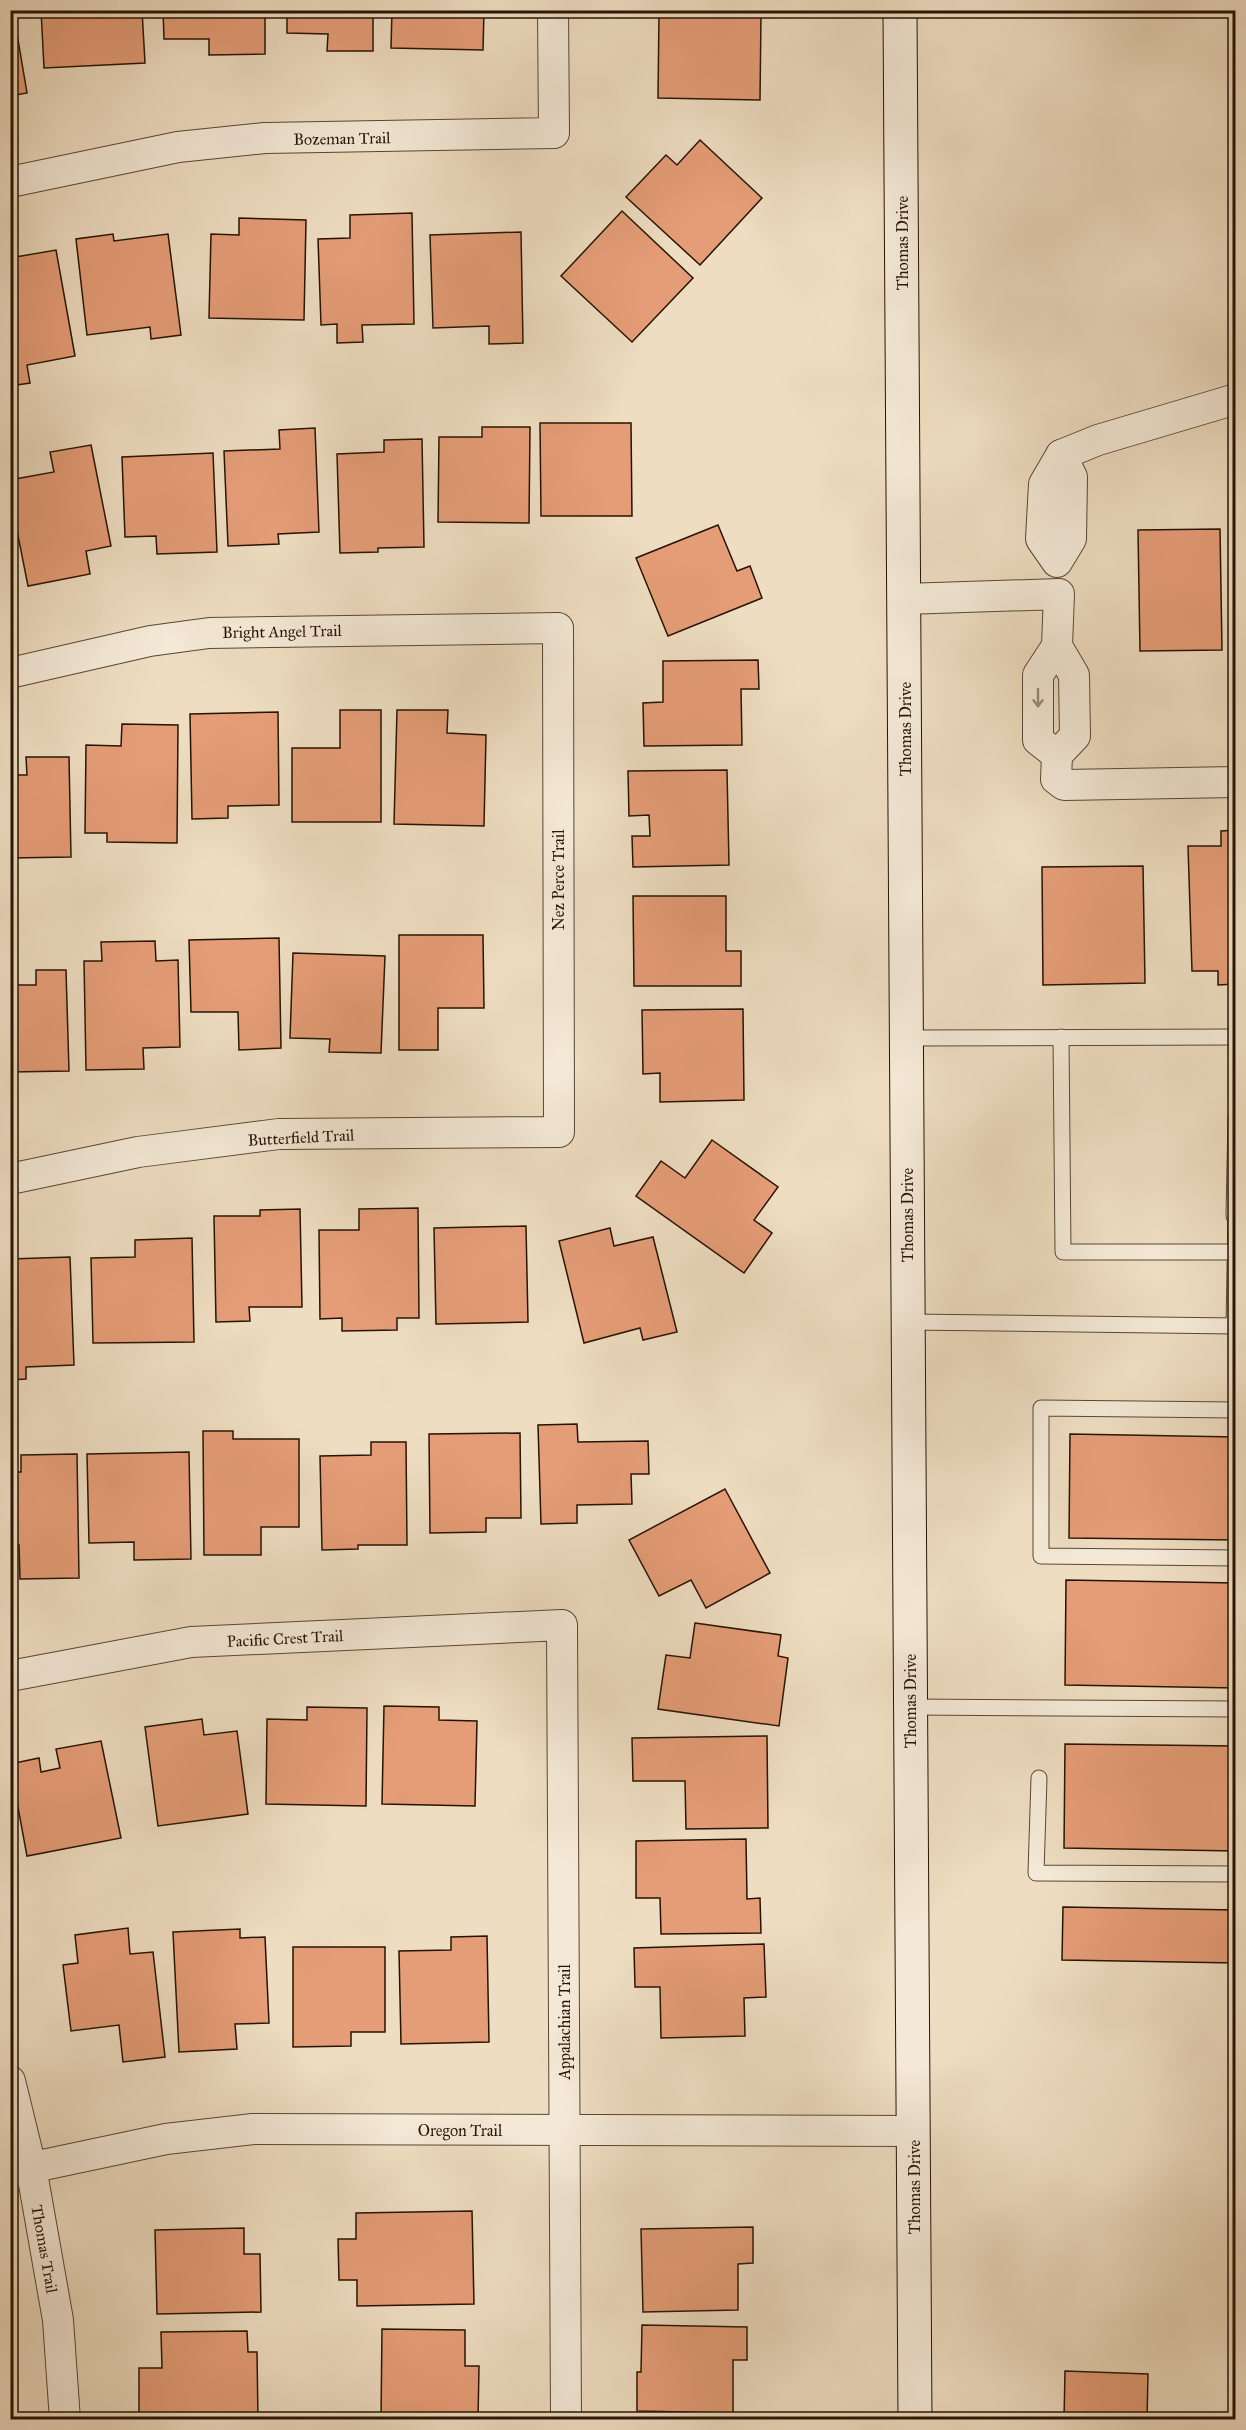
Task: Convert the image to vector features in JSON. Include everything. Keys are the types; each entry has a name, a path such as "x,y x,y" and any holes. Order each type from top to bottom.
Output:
{"street":[{"name":"Bozeman Trail","path":"10,182 178,147 265,138 554,134 553,10"},
{"name":"Thomas Drive","path":"900,10 915,2420"},
{"path":"1236,399 1098,440 1061,455 1072,477 1071,539 1058,578 1057,646 1038,675 1038,740 1057,755 1056,778 1064,785 1236,782"},
{"path":"904,599 1058,578"},
{"name":"Bright Angel Trail","path":"10,674 150,641 208,633 558,628"},
{"name":"Nez Perce Trail","path":"558,628 559,1132"},
{"name":"Butterfield Trail","path":"10,1179 138,1152 279,1134 559,1132"},
{"name":"Pacific Crest Trail","path":"10,1676 191,1642 562,1625"},
{"name":"Appalachian Trail","path":"562,1625 566,2420"},
{"name":"Thomas Trail","path":"10,2081 21,2170 58,2320 65,2420"},
{"name":"Oregon Trail","path":"21,2170 166,2139 253,2129 913,2131"}],"lane":[{"path":"1061,1037 1063,1252 1234,1252"},
{"path":"907,1038 1236,1037"},
{"path":"908,1322 1235,1326 1236,1117"},
{"path":"1236,1410 1041,1408 1041,1556 1236,1558"},
{"path":"910,1707 1236,1709"},
{"path":"1039,1778 1036,1873 1236,1874"}],"building":[{"path":"10,10 13,10 27,93 10,96"},
{"path":"41,10 142,10 145,63 44,68"},
{"path":"163,10 265,10 265,54 209,55 209,39 164,39"},
{"path":"287,10 373,10 373,51 327,51 328,34 287,33"},
{"path":"392,10 484,10 483,50 391,48"},
{"path":"659,14 761,15 760,100 658,98"},
{"path":"700,140 762,198 700,265 626,197 666,155 677,165"},
{"path":"622,211 693,278 632,342 561,276"},
{"path":"412,213 414,324 362,325 363,342 337,343 337,324 321,325 318,239 350,238 350,215"},
{"path":"239,218 306,220 304,320 209,318 211,234 239,235"},
{"path":"521,232 523,343 489,344 489,326 433,328 430,235"},
{"path":"113,234 114,241 168,234 181,335 151,339 150,327 87,335 76,239"},
{"path":"56,250 75,356 27,365 30,383 10,386 10,258"},
{"path":"540,423 631,423 632,516 541,516"},
{"path":"482,427 530,427 529,523 438,522 439,437 482,437"},
{"path":"315,428 319,532 278,534 279,544 228,546 224,451 280,449 279,430"},
{"path":"422,439 424,547 378,548 378,552 340,553 337,454 384,452 384,440"},
{"path":"91,445 111,546 86,551 90,574 28,586 10,495 10,480 54,472 50,452"},
{"path":"213,453 217,552 157,554 156,536 125,537 122,457"},
{"path":"718,525 737,571 750,566 762,598 668,636 636,558"},
{"path":"1220,529 1222,650 1140,651 1138,530"},
{"path":"758,660 759,689 741,689 742,745 644,746 643,703 663,702 663,661"},
{"path":"340,710 381,710 381,822 292,822 292,748 340,748"},
{"path":"397,710 448,710 447,733 486,735 484,826 394,824"},
{"path":"278,712 279,805 228,806 228,818 192,819 190,714"},
{"path":"122,724 178,725 177,843 107,842 107,833 85,833 86,745 121,746"},
{"path":"26,757 69,757 71,857 10,858 10,775 27,775"},
{"path":"727,770 729,865 633,867 632,836 650,836 649,815 629,816 628,771"},
{"path":"1236,830 1236,984 1218,985 1218,971 1192,971 1188,846 1221,846 1221,831"},
{"path":"1143,866 1145,983 1043,985 1042,867"},
{"path":"633,896 726,896 726,951 741,951 741,986 634,986"},
{"path":"399,935 483,935 484,1008 438,1008 438,1050 399,1050"},
{"path":"279,938 281,1048 239,1050 238,1012 191,1012 189,940"},
{"path":"155,941 156,961 178,960 180,1047 143,1048 144,1069 86,1070 84,961 102,961 101,942"},
{"path":"293,953 385,956 381,1053 329,1052 330,1039 290,1038"},
{"path":"36,970 66,970 69,1071 10,1072 10,985 36,985"},
{"path":"743,1009 744,1100 660,1102 660,1073 643,1074 642,1010"},
{"path":"712,1140 778,1187 754,1220 772,1233 744,1273 636,1196 661,1161 685,1178"},
{"path":"418,1208 419,1318 397,1318 397,1330 342,1331 342,1318 320,1319 319,1230 359,1230 359,1209"},
{"path":"300,1209 302,1307 249,1307 250,1321 216,1322 214,1216 260,1216 260,1210"},
{"path":"526,1226 528,1322 436,1324 434,1228"},
{"path":"610,1228 614,1246 653,1237 677,1332 643,1340 640,1328 584,1343 559,1241"},
{"path":"192,1238 194,1342 93,1343 91,1258 135,1257 135,1240"},
{"path":"70,1257 74,1365 26,1367 26,1379 10,1380 10,1259"},
{"path":"577,1424 578,1442 648,1441 649,1474 631,1474 632,1504 577,1505 577,1523 541,1524 538,1425"},
{"path":"203,1431 233,1431 233,1439 299,1439 299,1527 261,1527 261,1555 204,1555"},
{"path":"520,1433 521,1518 486,1518 486,1532 430,1533 429,1434"},
{"path":"1070,1434 1236,1437 1236,1540 1069,1538"},
{"path":"371,1442 406,1442 407,1545 358,1545 358,1549 322,1550 320,1456 371,1455"},
{"path":"189,1452 191,1559 134,1560 134,1542 89,1543 87,1454"},
{"path":"77,1454 79,1578 20,1579 19,1545 10,1545 10,1472 21,1472 21,1455"},
{"path":"725,1489 770,1573 706,1608 691,1580 659,1596 629,1540"},
{"path":"1066,1580 1236,1583 1236,1688 1065,1685"},
{"path":"695,1623 781,1635 778,1656 788,1658 779,1726 658,1709 666,1655 690,1658"},
{"path":"384,1706 439,1707 439,1720 477,1721 475,1806 382,1804"},
{"path":"307,1707 367,1708 366,1806 266,1804 267,1719 307,1720"},
{"path":"202,1719 204,1735 237,1731 248,1814 158,1826 145,1727"},
{"path":"767,1736 768,1828 686,1829 685,1781 633,1781 632,1738"},
{"path":"101,1741 121,1838 27,1856 10,1764 39,1758 41,1772 60,1768 56,1749"},
{"path":"1065,1744 1236,1746 1236,1851 1064,1848"},
{"path":"746,1839 747,1899 760,1898 761,1933 661,1934 660,1898 636,1898 636,1841"},
{"path":"1063,1907 1236,1910 1236,1963 1062,1960"},
{"path":"128,1928 130,1954 153,1952 165,2057 123,2062 119,2025 71,2031 63,1965 78,1963 75,1935"},
{"path":"240,1929 240,1938 265,1937 269,2023 235,2024 237,2049 179,2052 173,1932"},
{"path":"487,1936 489,2042 401,2044 399,1951 451,1950 451,1937"},
{"path":"764,1944 766,1997 744,1998 745,2036 661,2038 660,1987 635,1987 634,1948"},
{"path":"293,1947 385,1947 385,2032 351,2032 351,2046 293,2047"},
{"path":"472,2211 474,2304 357,2306 357,2280 339,2280 338,2239 356,2239 356,2213"},
{"path":"753,2227 753,2263 738,2264 738,2310 643,2312 641,2229"},
{"path":"244,2228 244,2254 260,2254 261,2312 157,2314 155,2230"},
{"path":"642,2325 747,2327 747,2360 733,2360 733,2413 637,2411 637,2372 641,2372"},
{"path":"382,2329 465,2330 465,2366 479,2366 478,2420 381,2419"},
{"path":"247,2331 248,2352 257,2352 258,2420 139,2420 139,2368 162,2368 161,2332"},
{"path":"1065,2371 1148,2374 1147,2420 1064,2420"}]}
